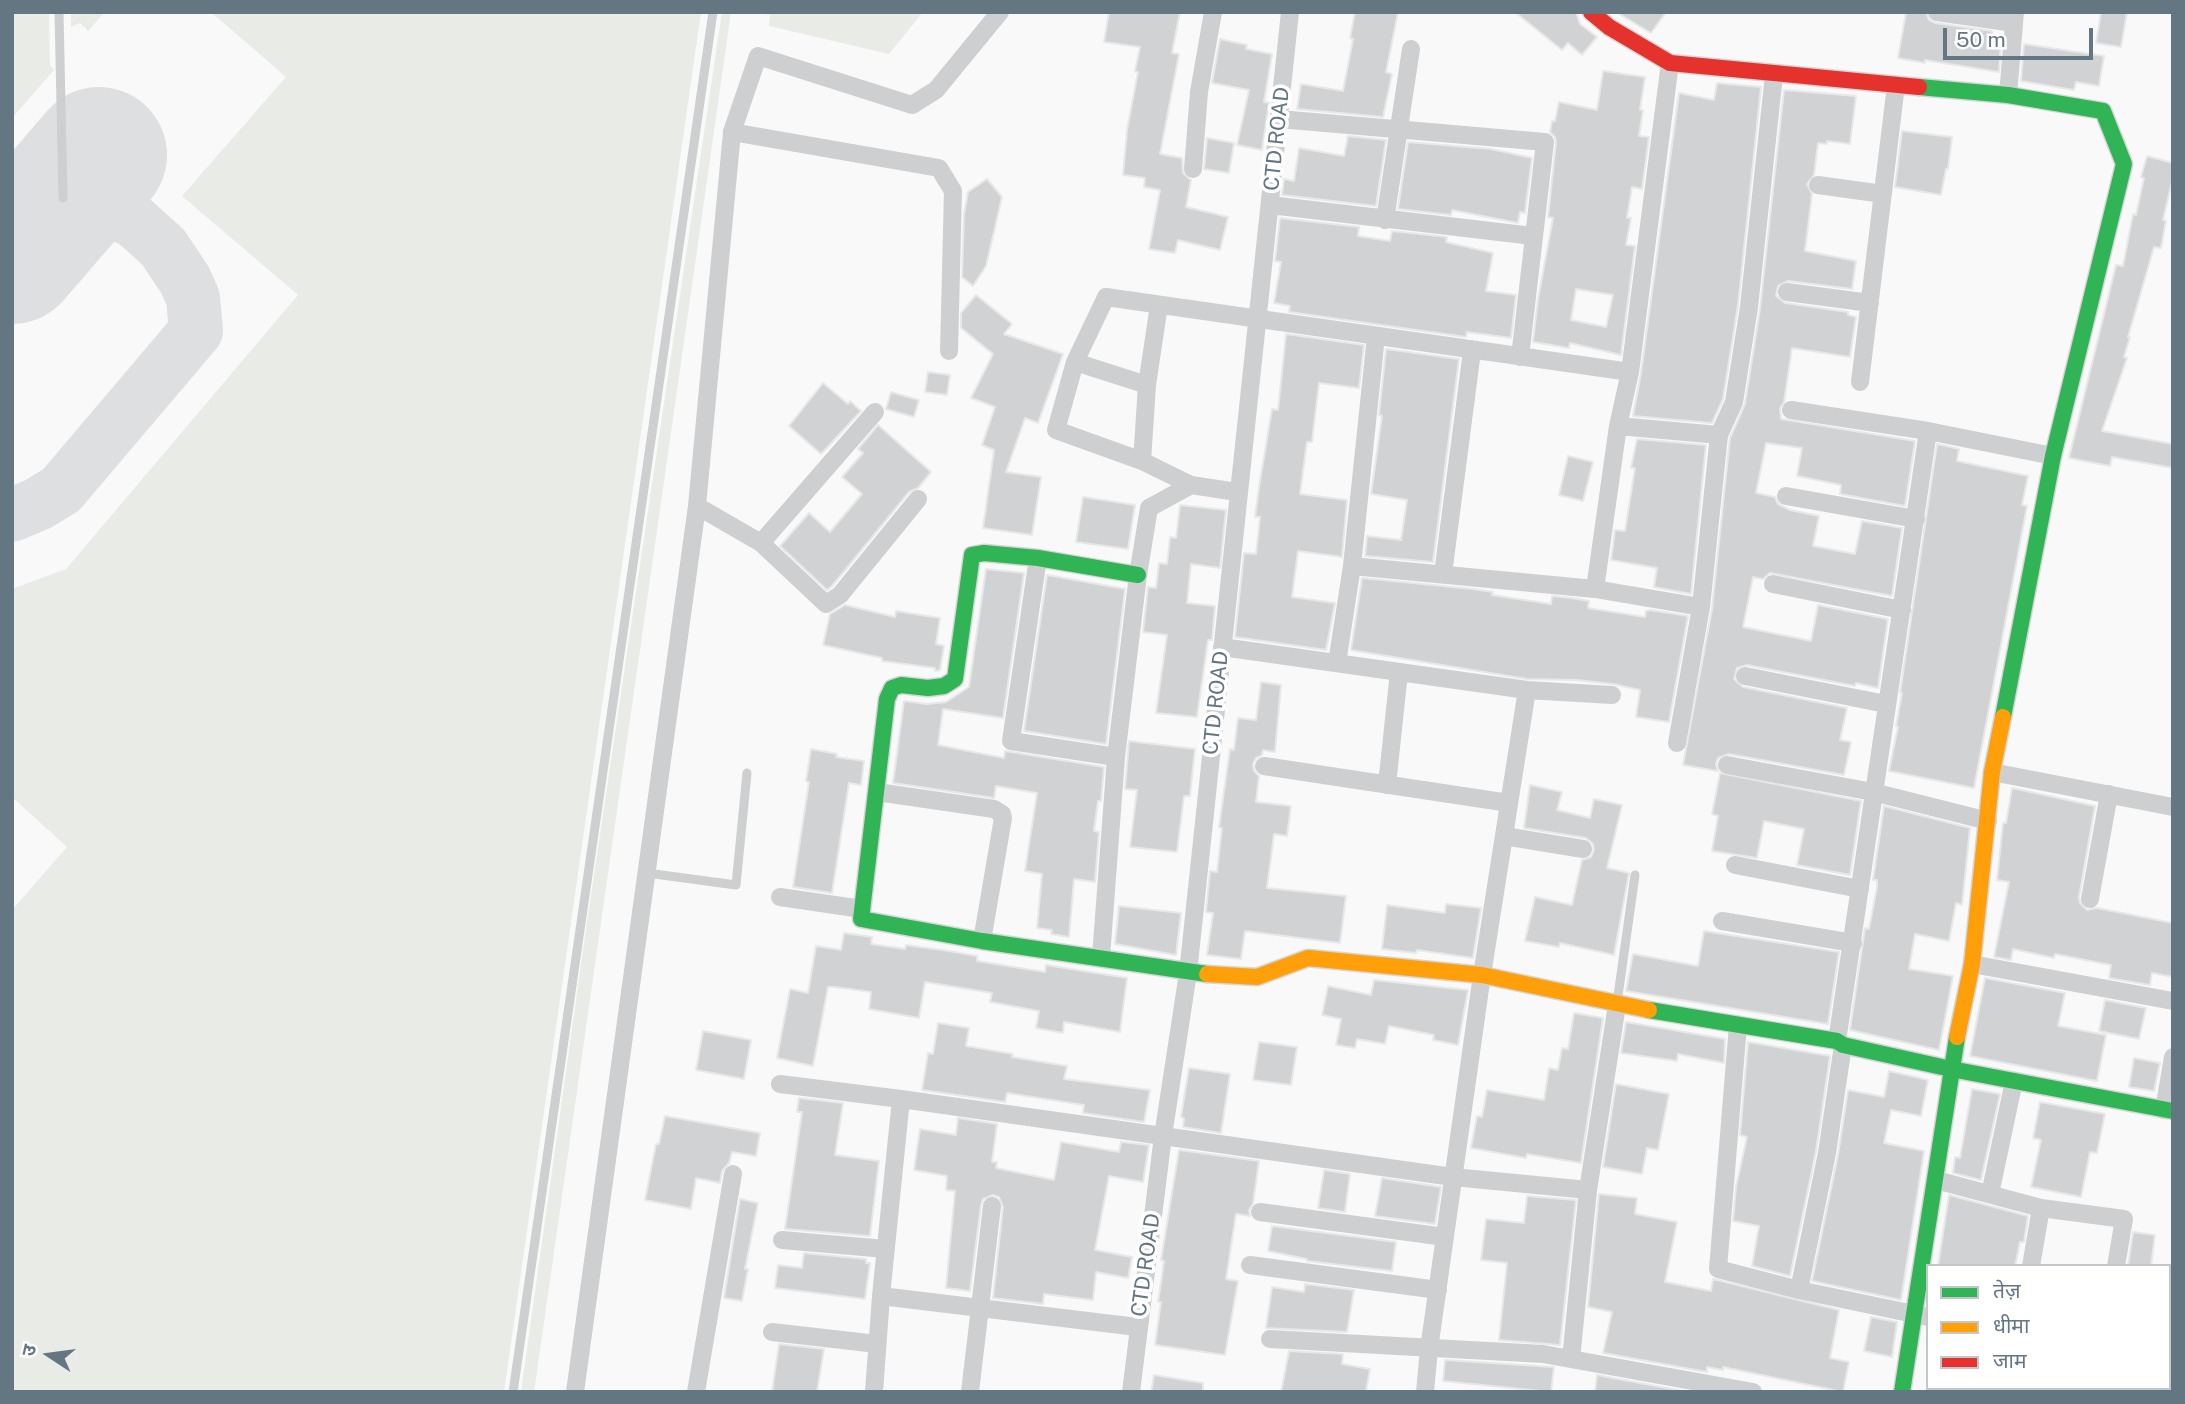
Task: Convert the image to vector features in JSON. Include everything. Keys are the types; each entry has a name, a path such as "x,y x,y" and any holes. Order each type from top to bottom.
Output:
{"street":[{"path":"575,1392 697,506 732,132 758,56 912,105 936,90 1000,12"},
{"path":"1193,169 1199,92 1213,12"},
{"name":"CTD ROAD","path":"1130,1392 1163,1136 1188,973 1290,12"},
{"path":"1591,12 1613,19 1670,63 1774,75 2008,95 2103,111 2124,164 2053,456 1992,772 1972,964 1951,1069 1927,1264"},
{"path":"1937,12 2014,18 2008,95"},
{"path":"1385,220 1411,49"},
{"path":"1595,589 1618,426 1630,372 1670,63"},
{"path":"1677,743 1701,607 1719,435 1734,402 1749,307 1774,75"},
{"path":"1860,382 1896,85"},
{"path":"1279,119 1545,142 1520,358"},
{"path":"732,132 939,168 953,191 949,351"},
{"path":"1818,185 1883,194"},
{"path":"1270,205 1533,236"},
{"path":"1787,292 1870,303"},
{"path":"1237,492 1191,485 1142,461 1056,430 1075,362 1106,297 1630,372"},
{"path":"1142,461 1147,385 1159,305"},
{"path":"1337,663 1352,566 1377,336"},
{"path":"1443,574 1472,351"},
{"path":"1075,362 1147,385"},
{"path":"1791,410 1928,431 2053,456"},
{"path":"761,543 875,412"},
{"path":"1618,426 1719,435"},
{"path":"1799,1290 1827,1153 1873,792 1928,431"},
{"path":"1101,957 1116,758 1138,575 1149,508 1191,485"},
{"path":"1786,496 1916,519"},
{"path":"697,506 761,543 826,604 840,595 918,499"},
{"path":"1138,575 1038,558 984,553 972,555 955,679 944,686 928,688 901,685 892,688 887,699 861,919 1188,973 1256,977 1308,958 1482,975 1617,1005 1840,1043 2014,1082 2168,1110 2173,1057"},
{"path":"1038,558 1011,741 1116,758"},
{"path":"1352,566 1595,589 1701,607"},
{"path":"1773,584 1902,610"},
{"path":"1222,647 1527,690 1612,695"},
{"path":"1387,785 1399,672"},
{"path":"1745,676 1886,704"},
{"path":"1425,1392 1482,975 1527,690"},
{"path":"1727,765 1873,792 1988,821"},
{"path":"1264,766 1509,803"},
{"path":"1992,772 2173,807"},
{"path":"877,792 994,809 1002,814 982,941"},
{"path":"2090,899 2109,794"},
{"path":"1504,836 1583,849"},
{"path":"1735,865 1860,889"},
{"path":"780,897 862,908"},
{"path":"1722,921 1853,943"},
{"path":"1972,964 2173,1001"},
{"path":"1571,1359 1588,1190 1617,1005"},
{"path":"1738,1025 1718,1269 1799,1290 1921,1315"},
{"path":"1990,1194 2014,1082"},
{"path":"780,1084 1453,1177 1588,1190"},
{"path":"874,1392 901,1099"},
{"path":"696,1392 733,1174"},
{"path":"1936,1180 2041,1208 2124,1219 2116,1264"},
{"path":"970,1392 992,1206"},
{"path":"2031,1264 2041,1208"},
{"path":"1260,1212 1445,1237"},
{"path":"782,1240 886,1249"},
{"path":"1250,1265 1438,1290"},
{"path":"1902,1392 1921,1315 1926,1270"},
{"path":"881,1296 1137,1327"},
{"path":"772,1332 877,1344"},
{"path":"1269,1339 1543,1354 1753,1392"}],"lane":[{"path":"59,12 63,198"},
{"path":"513,1392 713,12"},
{"path":"647,873 737,885 747,773"},
{"path":"1617,1005 1635,875"}],"shaded area":[{"path":"12,12 49,12 50,65 54,70 12,118"},
{"path":"71,12 105,12 88,31 80,23 71,27"},
{"path":"211,12 701,12 504,1392 12,1392 12,910 67,847 12,797 12,589 66,569 298,295 182,196 286,77"},
{"path":"722,12 731,12 534,1392 521,1392 585,936"},
{"path":"748,12 923,12 889,54 769,26 770,15"}],"building":[{"path":"1109,12 1180,12 1172,53 1179,54 1160,154 1182,158 1183,173 1191,180 1186,207 1228,217 1220,250 1178,240 1175,253 1149,249 1160,190 1144,187 1145,178 1123,175 1140,47 1104,42"},
{"path":"1355,12 1398,12 1386,72 1392,74 1383,117 1297,109 1301,84 1343,91"},
{"path":"1515,12 1576,12 1580,24 1597,37 1582,55 1568,43 1562,50"},
{"path":"1616,12 1666,12 1651,33"},
{"path":"1906,12 1926,12 1929,20 1935,23 1992,31 1993,39 2001,40 1999,72 1898,58"},
{"path":"2101,12 2127,12 2121,47 2096,43"},
{"path":"1220,39 1247,45 1246,49 1272,54 1264,102 1269,103 1262,150 1237,145 1249,90 1212,83"},
{"path":"2024,44 2104,56 2099,86 2076,82 2074,90 2021,81"},
{"path":"1603,71 1645,77 1639,136 1649,137 1642,189 1632,187 1627,218 1631,218 1626,245 1635,246 1621,355 1570,343 1569,348 1533,342 1553,218 1548,217 1556,143 1550,132 1552,121 1555,121 1559,102 1597,110","holes":["1576,289 1613,295 1606,327 1571,320"]},
{"path":"1717,83 1761,87 1738,305 1723,399 1712,423 1633,416 1679,93 1714,100"},
{"path":"1784,90 1856,96 1850,144 1827,141 1827,144 1818,143 1814,175 1807,184 1812,194 1805,251 1856,261 1852,289 1788,281 1778,286 1776,296 1785,303 1848,312 1848,315 1856,317 1850,357 1792,348 1784,402 1780,408 1781,419 1915,441 1905,506 1840,494 1841,485 1797,476 1802,448 1766,443 1756,493 1775,497 1778,504 1790,510 1819,516 1813,546 1855,554 1862,521 1902,528 1892,596 1770,573 1763,579 1753,577 1743,627 1811,641 1818,605 1888,619 1878,688 1747,665 1737,668 1734,679 1743,687 1847,708 1840,740 1851,742 1844,775 1729,754 1718,758 1718,771 1683,765 1712,609 1730,438 1745,404 1760,309"},
{"path":"1902,131 1952,137 1941,195 1895,187"},
{"path":"1348,136 1386,140 1376,206 1282,195 1284,179 1294,181 1299,148 1344,156"},
{"path":"1207,138 1234,143 1229,173 1204,169"},
{"path":"1408,142 1491,149 1532,158 1525,213 1520,212 1518,223 1452,210 1451,215 1398,209"},
{"path":"2147,156 2173,163 2173,177 2163,220 2166,221 2161,248 2154,247 2128,337 2124,357 2127,358 2102,431 2173,444 2173,468 2112,457 2110,466 2069,458 2116,265 2123,266"},
{"path":"987,179 1002,197 986,266 973,286 962,277 964,214 968,192"},
{"path":"1280,218 1359,227 1358,236 1390,241 1392,231 1447,237 1446,242 1493,253 1486,291 1516,295 1511,338 1467,332 1466,337 1289,312 1290,306 1274,303 1281,262 1275,261"},
{"path":"976,295 1012,324 1004,334 1063,354 1038,423 1025,418 1006,472 1041,477 1032,535 983,528 994,450 982,445 995,407 971,398 993,354 961,328 961,313"},
{"path":"1286,334 1364,345 1359,388 1319,383 1312,442 1307,442 1300,494 1347,500 1342,557 1298,551 1292,597 1335,603 1326,650 1235,637 1244,553 1256,554 1260,517 1255,517 1259,487 1272,409 1278,410"},
{"path":"1386,349 1459,359 1433,562 1365,556 1367,536 1401,540 1407,500 1371,494 1382,416 1379,415"},
{"path":"928,372 950,375 947,395 925,392"},
{"path":"823,383 861,411 821,454 789,426"},
{"path":"891,392 919,400 914,417 886,409"},
{"path":"878,425 931,472 918,488 909,492 827,590 780,546 809,513 830,532 862,494 842,477 863,453 858,449"},
{"path":"1637,439 1706,445 1691,594 1654,587 1657,568 1611,560 1615,530 1625,531 1635,468 1631,468"},
{"path":"1937,444 1959,449 1957,461 2028,476 2022,505 2027,506 1974,788 1889,771 1898,727 1900,693"},
{"path":"1568,456 1593,462 1583,501 1559,495"},
{"path":"1083,497 1135,505 1128,549 1076,542"},
{"path":"1180,505 1226,510 1220,568 1191,564 1187,603 1215,606 1212,640 1208,640 1197,717 1156,713 1167,635 1143,632 1148,587 1156,588 1159,563 1167,564 1170,537 1176,538"},
{"path":"986,569 1024,573 1003,718 943,709 938,745 1004,758 1005,751 1104,767 1101,801 1098,801 1094,831 1099,832 1095,882 1074,879 1069,937 1051,934 1052,930 1037,928 1042,874 1025,871 1037,793 996,786 994,798 893,783 904,701 927,704 946,702 969,687"},
{"path":"1047,575 1125,589 1106,744 1024,731"},
{"path":"1362,578 1473,589 1493,592 1492,595 1551,604 1552,596 1572,598 1589,601 1588,608 1645,617 1646,611 1650,610 1688,616 1669,722 1636,717 1640,690 1577,680 1527,679 1351,650"},
{"path":"845,605 895,617 896,611 940,618 936,644 944,646 940,670 882,661 882,658 823,645 830,614"},
{"path":"1261,682 1281,685 1275,752 1263,750 1253,764 1254,771 1259,776 1256,802 1291,806 1287,836 1274,834 1267,888 1346,896 1340,943 1245,931 1241,959 1207,955 1213,913 1206,912 1210,871 1217,872 1222,828 1219,827 1230,749 1234,750 1238,718 1256,720"},
{"path":"1129,741 1195,749 1190,796 1184,796 1177,852 1130,847 1137,790 1125,789"},
{"path":"811,749 837,754 836,757 864,761 861,785 849,783 832,893 793,887 809,782 806,781"},
{"path":"1720,773 1861,801 1850,875 1797,865 1804,829 1764,821 1757,858 1712,851 1718,816 1712,814"},
{"path":"1530,785 1562,792 1557,810 1590,818 1594,799 1622,805 1607,868 1629,873 1614,955 1560,943 1559,947 1525,941 1535,897 1572,905 1582,860 1591,857 1594,850 1593,844 1586,838 1524,828"},
{"path":"2012,788 2095,806 2080,903 2087,910 2097,908 2173,923 2173,977 2152,973 2150,985 2109,978 2111,965 2055,954 2054,958 2013,949 2011,960 1994,957 2009,882 1997,880 2003,823 2006,823"},
{"path":"1884,806 1970,828 1962,905 1956,903 1949,941 1915,934 1909,969 1953,976 1939,1050 1850,1030 1865,928 1869,929 1877,887 1877,880 1873,880"},
{"path":"1446,904 1481,908 1473,958 1417,950 1416,953 1382,949 1387,905 1445,913"},
{"path":"1119,906 1181,913 1176,955 1115,944"},
{"path":"1704,931 1839,952 1828,1024 1626,991 1633,954 1698,966"},
{"path":"844,933 872,937 871,944 905,949 906,945 949,951 977,956 977,961 1045,972 1046,965 1127,978 1120,1032 1064,1022 1063,1033 1036,1028 1039,1011 990,1002 992,993 925,982 919,1018 869,1009 871,992 828,987 813,1066 777,1058 790,989 808,993 816,946 841,950"},
{"path":"1985,978 2065,993 2058,1026 2106,1035 2097,1081 1970,1056"},
{"path":"1374,980 1468,990 1458,1045 1433,1040 1434,1035 1389,1026 1385,1044 1357,1039 1355,1048 1336,1045 1341,1019 1322,1015 1328,986 1371,995"},
{"path":"2105,1000 2146,1008 2139,1039 2099,1031"},
{"path":"1574,1013 1603,1018 1581,1163 1527,1154 1526,1158 1471,1148 1477,1116 1482,1117 1487,1090 1544,1100 1549,1068 1558,1070 1562,1048 1568,1049"},
{"path":"1626,1022 1725,1039 1724,1063 1678,1054 1677,1061 1621,1053"},
{"path":"938,1023 969,1028 966,1046 1067,1066 1064,1079 1150,1090 1144,1122 1083,1113 1084,1105 1007,1093 1005,1102 922,1090 928,1053 933,1054"},
{"path":"703,1031 751,1040 744,1079 696,1070"},
{"path":"1259,1042 1297,1047 1291,1085 1253,1080"},
{"path":"1748,1042 1830,1056 1816,1151 1790,1276 1752,1266 1759,1226 1733,1221 1736,1187 1747,1137 1740,1135"},
{"path":"2134,1058 2160,1063 2154,1091 2129,1087"},
{"path":"1189,1068 1230,1074 1221,1133 1183,1127 1184,1118 1181,1117"},
{"path":"1889,1071 1928,1080 1921,1116 1891,1110 1884,1143 1924,1151 1901,1300 1812,1281 1838,1155 1848,1090 1884,1097"},
{"path":"1616,1084 1669,1094 1658,1150 1647,1148 1642,1174 1603,1167"},
{"path":"1972,1089 2000,1094 1981,1180 1953,1173 1955,1157 1960,1158"},
{"path":"799,1098 843,1103 835,1155 879,1161 870,1236 785,1229 802,1112 797,1112"},
{"path":"2040,1102 2105,1114 2097,1153 2090,1152 2081,1197 2031,1187 2041,1140 2033,1138"},
{"path":"665,1116 760,1133 756,1156 732,1152 729,1163 722,1171 720,1183 696,1178 691,1209 645,1200 656,1144 659,1144"},
{"path":"958,1118 997,1124 992,1162 997,1162 996,1168 1054,1180 1061,1142 1119,1152 1121,1142 1149,1145 1143,1182 1109,1176 1095,1250 1132,1257 1128,1278 1096,1272 1093,1300 1044,1294 1043,1304 993,1298 1003,1207 999,1197 993,1195 983,1199 981,1205 970,1291 946,1288 955,1191 946,1190 947,1176 914,1170 920,1129 956,1135"},
{"path":"1179,1150 1259,1161 1250,1216 1236,1214 1226,1279 1238,1281 1225,1355 1155,1345 1164,1261 1161,1260"},
{"path":"1324,1170 1350,1174 1345,1212 1318,1208"},
{"path":"1382,1178 1441,1187 1435,1224 1375,1216"},
{"path":"1599,1194 1637,1198 1635,1214 1677,1222 1665,1282 1711,1291 1713,1279 1839,1310 1830,1358 1849,1362 1843,1392 1723,1367 1723,1370 1707,1367 1707,1372 1603,1353 1612,1312 1588,1307"},
{"path":"1949,1195 2028,1216 2024,1242 2020,1242 2015,1264 1938,1264"},
{"path":"1527,1196 1576,1200 1560,1345 1499,1340 1507,1263 1481,1260 1486,1219 1524,1223"},
{"path":"740,1199 758,1203 745,1269 748,1269 742,1301 724,1298"},
{"path":"1272,1226 1396,1242 1392,1271 1307,1261 1268,1251"},
{"path":"2133,1232 2155,1235 2151,1264 2128,1264"},
{"path":"804,1253 866,1259 866,1263 870,1263 865,1299 775,1288 778,1265 802,1268"},
{"path":"1305,1284 1354,1290 1347,1332 1266,1328 1272,1287 1304,1292"},
{"path":"1871,1317 1897,1322 1892,1357 1864,1351"},
{"path":"779,1344 824,1349 817,1392 772,1392"},
{"path":"1289,1351 1343,1354 1342,1364 1370,1369 1366,1392 1281,1392"},
{"path":"1445,1360 1554,1367 1551,1392 1443,1381"},
{"path":"1154,1375 1203,1383 1203,1392 1151,1392"},
{"path":"1597,1375 1688,1392 1595,1392"}],"taxiway":[{"path":"12,209 37,200 63,198 98,205 134,221 163,247 185,280 193,298 196,331 61,490 12,515"}],"runway":[{"path":"12,256 99,155"}],"traffic: fast":[{"path":"1919,87 2008,95 2103,111 2124,164 2053,456 2003,717"},
{"path":"1138,575 1038,558 984,553 972,555 955,679 944,686 928,688 901,685 892,688 887,699 861,919 982,941 1207,974"},
{"path":"1649,1010 1837,1041 1843,1045 1951,1069 2173,1111"},
{"path":"1902,1392 1957,1037"}],"traffic: slow":[{"path":"1957,1037 1972,964 1992,772 2003,717"},
{"path":"1207,974 1257,977 1308,958 1482,975 1649,1010"}],"traffic: jam":[{"path":"1591,12 1609,27 1670,63 1919,87"}]}
